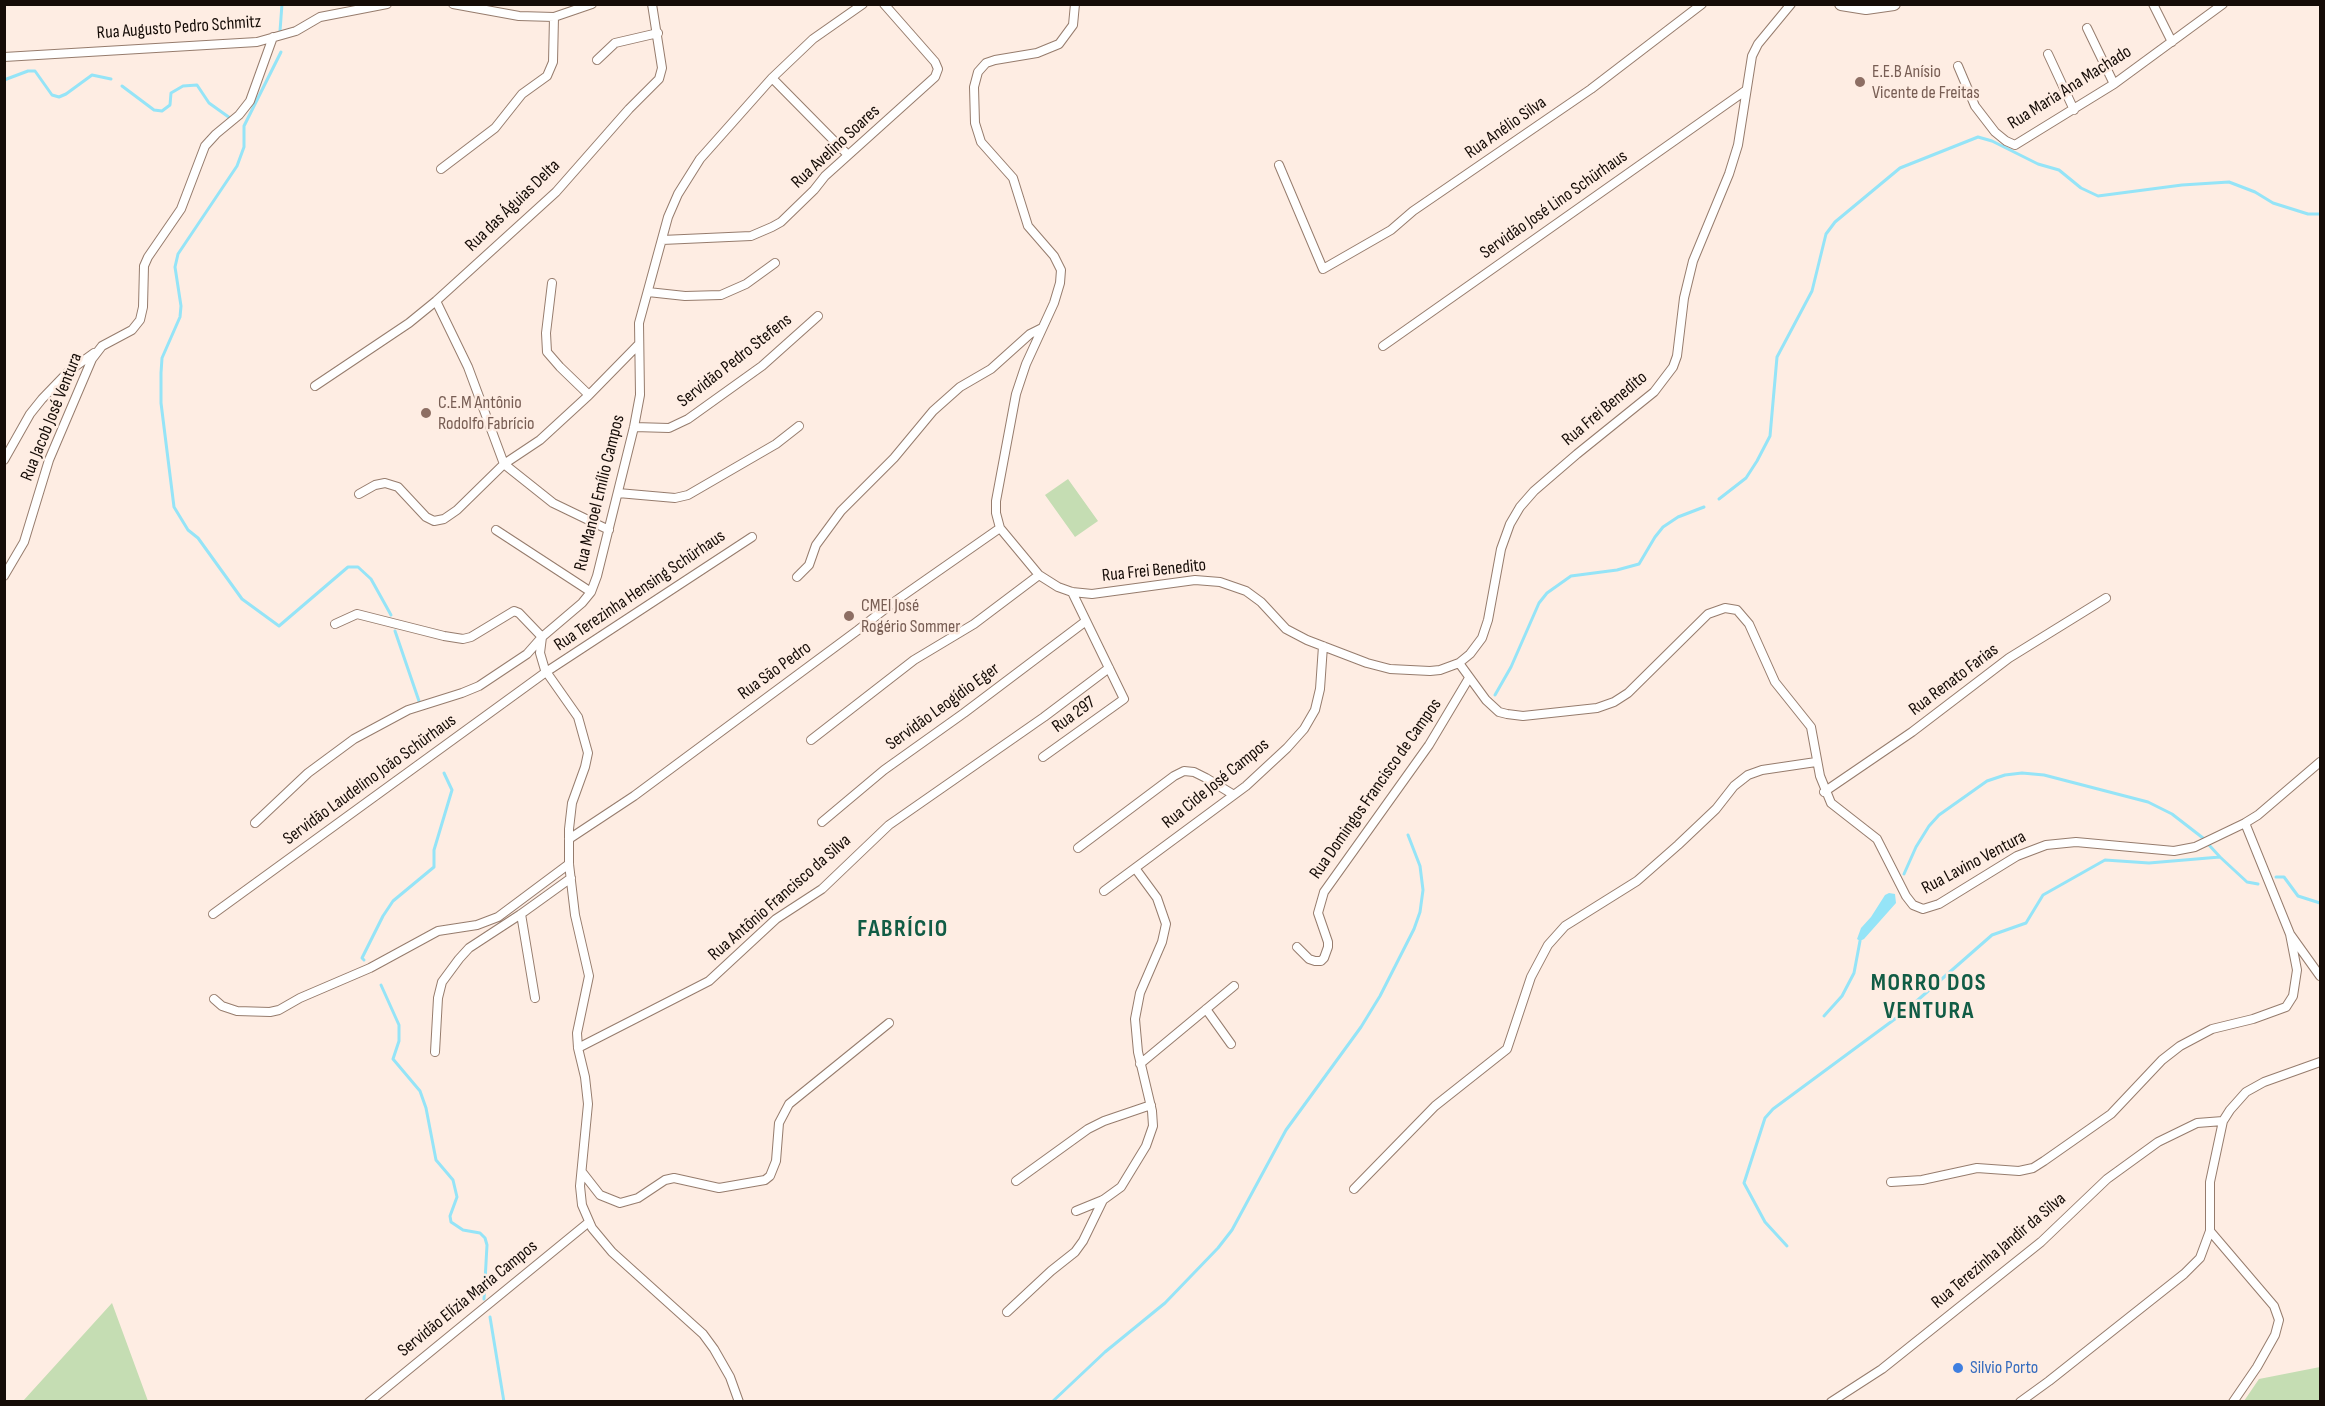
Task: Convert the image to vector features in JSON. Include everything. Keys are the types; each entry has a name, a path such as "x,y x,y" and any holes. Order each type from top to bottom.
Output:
{"main road":[{"path":"1841,4 1866,8 1894,4"}],"street":[{"name":"Rua Augusto Pedro Schmitz","path":"4,57 257,42 296,31 320,17 387,4"},
{"path":"453,4 519,16 554,17 592,4"},
{"name":"Rua das Águias Delta","path":"315,386 409,323 436,302 556,192 629,109 659,79 662,68 652,4"},
{"name":"Rua Manoel Emílio Campos","path":"255,823 309,773 354,739 408,710 479,686 527,654 591,592 609,530 640,395 639,323 673,206 700,159 772,78 813,39 863,4"},
{"name":"Rua Avelino Soares","path":"662,240 751,236 782,222 848,155 933,80 938,72 935,62 884,4"},
{"path":"1000,528 996,501 1016,394 1041,328 1054,303 1061,270 1054,256 1028,226 1013,178 981,142 975,123 974,87 978,72 986,63 1037,53 1059,44 1073,25 1075,4"},
{"name":"Rua Anélio Silva","path":"1279,165 1323,269 1360,245 1391,230 1413,211 1591,89 1702,4"},
{"name":"Rua Frei Benedito","path":"1000,528 1039,575 1058,587 1072,592 1092,594 1195,580 1220,582 1246,591 1296,635 1367,663 1390,669 1440,670 1459,663 1470,654 1485,629 1501,549 1509,524 1520,507 1534,491 1654,392 1673,367 1677,356 1688,280 1734,159 1741,131 1745,91 1752,56 1758,44 1791,4"},
{"path":"2153,4 2172,42"},
{"name":"Rua Maria Ana Machado","path":"1958,66 1975,106 1995,132 2014,145 2114,84 2223,4"},
{"path":"441,169 495,128 522,94 547,76 553,62 554,17"},
{"path":"2087,28 2114,84"},
{"path":"597,60 615,43 658,33"},
{"name":"Rua Jacob José Ventura","path":"4,576 24,542 50,460 97,351 108,342 132,330 140,320 143,308 144,266 148,257 185,202 205,146 239,115 250,101 273,37"},
{"path":"2048,54 2074,110"},
{"path":"772,78 848,155"},
{"name":"Servidão José Lino Schürhaus","path":"1383,346 1745,91"},
{"path":"648,292 685,296 721,295 746,284 775,263"},
{"path":"552,284 546,333 547,352 589,395"},
{"path":"436,302 461,350 504,464 553,503 609,530"},
{"name":"Servidão Pedro Stefens","path":"634,427 669,428 688,420 762,366 818,316"},
{"path":"797,578 809,565 816,545 841,511 894,458 933,411 960,387 991,369 1030,334 1041,328"},
{"path":"359,494 375,485 386,483 398,487 426,517 434,521 444,519 457,510 504,464 540,440 638,345"},
{"path":"4,460 30,414 42,399 69,371 97,351"},
{"path":"618,493 675,498 688,495 777,444 799,426"},
{"name":"Rua São Pedro","path":"569,839 634,796 894,602 1000,528"},
{"path":"496,530 591,592"},
{"name":"Rua Terezinha Hensing Schürhaus","path":"546,672 752,537"},
{"path":"811,740 914,660 974,624 1039,575"},
{"path":"1072,592 1109,668"},
{"name":"Rua Renato Farias","path":"1824,792 1912,732 2009,658 2106,598"},
{"name":"Rua Lavino Ventura","path":"1459,663 1492,707 1507,714 1522,716 1597,708 1614,702 1628,693 1708,614 1718,609 1731,608 1740,612 1747,621 1775,682 1811,727 1816,762 1824,792 1831,804 1876,839 1906,896 1913,905 1923,909 1939,904 2017,856 2046,845 2076,842 2179,851 2195,847 2246,824 2320,762"},
{"path":"335,624 357,614 463,639 471,637 514,611 519,613 542,637 540,657 546,672 576,713 587,746 585,767 571,807 569,839 569,864 575,915 589,976 578,1025 578,1048 588,1104 580,1198 589,1222 601,1239 625,1265 703,1334 727,1371 739,1401"},
{"name":"Servidão Leogídio Eger","path":"822,822 884,770 1086,621"},
{"name":"Rua Cide José Campos","path":"1104,891 1234,795 1275,761 1308,722 1319,696 1323,646"},
{"name":"Rua 297","path":"1044,757 1124,699 1109,668"},
{"name":"Rua Antônio Francisco da Silva","path":"578,1048 708,981 776,919 822,889 890,825 1044,717 1109,668"},
{"name":"Servidão Laudelino João Schürhaus","path":"213,914 546,672"},
{"name":"Rua Domingos Francisco de Campos","path":"1297,947 1315,961 1321,961 1324,958 1328,942 1318,913 1324,892 1429,745 1469,678"},
{"path":"1354,1189 1435,1106 1507,1049 1531,977 1548,945 1565,926 1637,881 1678,845 1716,808 1734,786 1748,775 1762,770 1816,762"},
{"path":"1078,848 1174,776 1184,771 1194,772 1234,795"},
{"path":"1891,1182 1922,1180 1977,1168 2019,1171 2039,1165 2111,1114 2162,1060 2180,1046 2211,1029 2286,1007 2293,996 2297,970 2290,934 2246,824"},
{"path":"214,999 222,1006 237,1011 279,1010 300,998 370,968 438,931 477,925 498,916 569,864"},
{"path":"1076,1211 1103,1200 1125,1182 1146,1146 1153,1126 1151,1105 1136,1041 1136,1010 1140,993 1165,934 1166,924 1162,906 1135,868"},
{"path":"435,1052 438,998 442,982 469,948 571,878"},
{"path":"521,914 535,998"},
{"path":"2290,934 2320,976"},
{"path":"1140,1064 1234,986"},
{"path":"1206,1009 1231,1044"},
{"path":"582,1172 600,1195 620,1203 638,1198 665,1180 674,1178 719,1188 765,1180 770,1176 776,1161 780,1123 789,1104 889,1023"},
{"path":"2020,1401 2049,1381 2189,1270 2204,1251 2210,1231 2210,1182 2223,1121 2237,1099 2246,1092 2264,1082 2320,1062"},
{"path":"1016,1181 1088,1129 1151,1105"},
{"name":"Rua Terezinha Jandir da Silva","path":"1831,1401 1882,1369 2041,1242 2107,1179 2158,1142 2197,1123 2223,1121"},
{"path":"1007,1312 1075,1252 1083,1241 1103,1200"},
{"name":"Servidão Elízia Maria Campos","path":"369,1401 589,1222"},
{"path":"2210,1231 2274,1306 2279,1320 2277,1331 2262,1359 2233,1401"}],"green space":[{"path":"1068,479 1098,521 1075,537 1045,495"},
{"path":"112,1303 148,1401 23,1401"},
{"path":"2320,1367 2320,1401 2244,1401 2259,1379"}],"water":[{"path":"1895,894 1896,903 1860,941 1857,939 1861,928 1885,895"}],"waterway":[{"path":"280,31 282,4"},
{"path":"281,52 244,126 244,147 237,166 178,254 175,267 181,306 180,317 162,358 161,373 161,403 174,507 188,530 198,538 242,599 279,626 348,567 358,567 371,579 391,615"},
{"path":"4,80 28,71 35,71 52,95 59,97 92,75 111,79"},
{"path":"122,86 154,110 162,111 170,105 171,93 183,86 197,85 209,103 230,118"},
{"path":"1719,499 1746,478 1770,436 1777,357 1812,291 1826,234 1835,222 1900,168 1978,137 1992,141 2038,164 2059,170 2081,188 2098,196 2182,185 2229,182 2255,192 2273,203 2308,214 2320,214"},
{"path":"1495,695 1511,667 1539,603 1547,593 1571,576 1617,570 1639,564 1663,527 1678,517 1704,507"},
{"path":"395,631 420,704"},
{"path":"364,960 362,958 393,901 434,867 434,850 452,790 444,773"},
{"path":"1904,874 1916,847 1939,815 1987,781 2005,775 2022,773 2044,775 2148,802 2172,814 2203,838"},
{"path":"1052,1402 1105,1352 1165,1303 1218,1248 1232,1230 1286,1130 1361,1027 1380,996 1414,929 1420,912 1423,890 1420,866 1408,835"},
{"path":"2209,845 2220,857"},
{"path":"1787,1246 1765,1222 1744,1183 1765,1118 1773,1109 1903,1013 1992,935 2026,923 2043,895 2105,860 2149,863 2220,857 2247,882 2258,884"},
{"path":"2276,877 2284,877 2298,896 2320,903"},
{"path":"1824,1016 1842,996 1854,973 1860,941"},
{"path":"381,985 399,1025 399,1041 393,1059 420,1091 426,1108 436,1160 453,1180 457,1197 450,1216 451,1222 463,1230 480,1233 485,1238 487,1245 484,1299"},
{"path":"490,1317 504,1402"}],"place":[{"name":"E.E.B Anísio Vicente de Freitas","path":"1860,82"},
{"name":"C.E.M Antônio Rodolfo Fabrício","path":"426,413"},
{"name":"CMEI José Rogério Sommer","path":"849,616"},
{"name":"Silvio Porto","path":"1958,1368"}],"district":[{"name":"FABRÍCIO","path":"903,930"},
{"name":"MORRO DOS VENTURA","path":"1929,998"}]}
